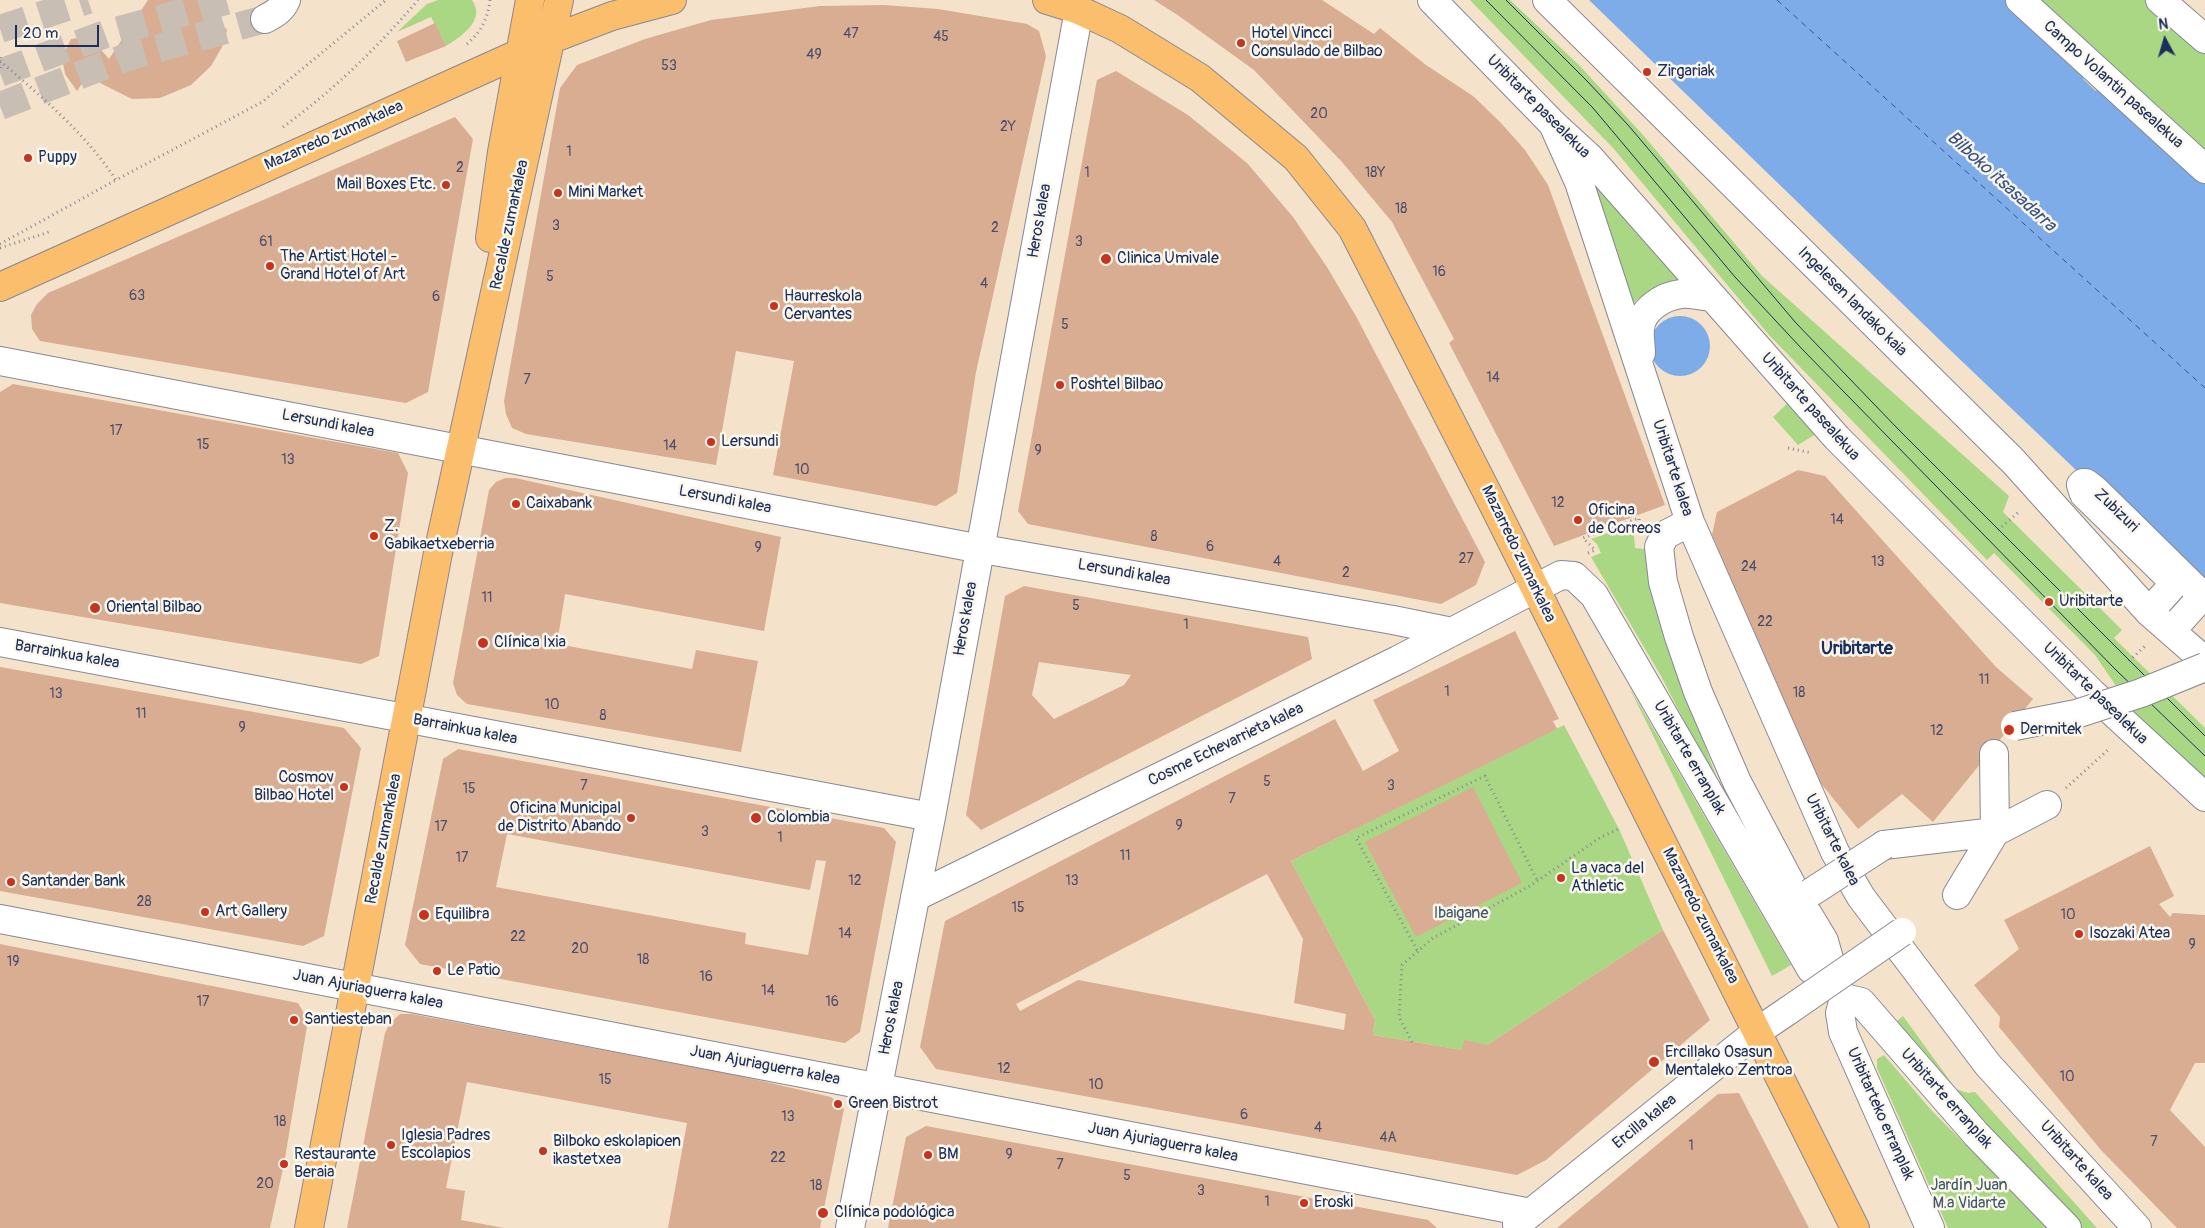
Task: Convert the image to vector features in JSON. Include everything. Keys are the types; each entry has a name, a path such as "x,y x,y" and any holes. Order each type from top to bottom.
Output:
{"main road":[{"name":"Recalde zumarkalea","path":"462,450 502,152 530,0"},
{"name":"Recalde zumarkalea","path":"309,1228 438,553 462,450 558,0"},
{"name":"Mazarredo zumarkalea","path":"0,287 549,40 615,7 672,0"},
{"name":"Mazarredo zumarkalea","path":"1046,0 1079,10 1120,29 1200,78 1296,158 1352,228 1494,504 1534,588 1758,1031 1855,1228"}],"street":[{"path":"265,19 283,7 286,0"},
{"name":"Uribitarte pasealekua","path":"1432,0 1553,124 1589,157 1837,438 2092,692 2205,797"},
{"name":"Ingelesen landako kaia","path":"1547,0 2013,461 2149,612 2205,660"},
{"name":"Campo Volantin pasealekua","path":"2020,0 2205,169"},
{"path":"2160,0 2205,39"},
{"name":"Heros kalea","path":"850,1228 931,817 1079,10"},
{"name":"Uribitarte kalea","path":"1553,124 1579,182 1644,382 1678,479 1690,522 1828,838 1862,897 1988,1065 2137,1228"},
{"name":"Uribitarte kalea","path":"1644,382 1640,329 1642,317 1655,305 1674,296 1682,294 1712,297"},
{"name":"Lersundi kalea","path":"0,360 979,548 1383,618 1452,632"},
{"name":"Zubizuri","path":"2149,612 2175,582 2084,494 2082,483 2086,483 2094,490 2201,600"},
{"name":"Uribitarte erranplak","path":"1690,522 1665,535 1659,547 1663,582 1682,646 1714,732 1737,782 1805,897 1824,941 1831,966 1827,974"},
{"name":"Uribitarte erranplak","path":"1534,588 1561,575 1574,576 1594,595 1811,969 1827,974 1844,998 1860,1002 1976,1134 2067,1228"},
{"name":"Cosme Echevarrieta kalea","path":"915,897 1452,632 1534,588"},
{"path":"2171,631 2201,600"},
{"name":"Barrainkua kalea","path":"0,642 931,817"},
{"path":"2015,726 2076,714 2141,693 2205,667"},
{"path":"1957,895 1995,832 1994,754"},
{"path":"1805,897 1884,845 1995,832 2047,805"},
{"name":"Juan Ajuriaguerra kalea","path":"0,919 878,1087 1524,1223"},
{"name":"Ercilla kalea","path":"1524,1223 1758,1031 1902,932"},
{"name":"Uribitarteko erranplak","path":"1844,998 1840,1013 1844,1032 1930,1228"}],"path":[{"path":"0,244 262,102 386,0"},
{"path":"280,129 310,108 351,72 390,33 418,0"},
{"path":"0,57 0,68"},
{"path":"1,62 50,104 107,166 116,180"},
{"path":"1595,550 1583,538 1639,518 1639,527"},
{"path":"2047,805 2098,760"},
{"path":"1417,950 1356,838 1485,776 1538,880"},
{"path":"1412,1042 1399,1017 1402,965 1433,938 1538,880 1601,837 1619,829"}],"green space":[{"path":"438,0 472,0 476,7 474,21 459,37 446,46 431,17 397,32 427,4"},
{"path":"1470,0 1510,0 1580,66 1643,135 1762,276 2009,496 2003,512 2122,630 2114,638 2205,728 2205,778 2135,714 2095,655 1994,553 1987,560 1769,335 1614,149"},
{"path":"2009,0 2160,0 2205,39 2205,182 2102,86 2097,91 2083,78 2088,73"},
{"path":"1578,158 1684,285 1648,293 1631,306"},
{"path":"1788,403 1816,434 1798,445 1773,417"},
{"path":"1633,524 1635,548 1645,549 1676,666 1724,798 1661,676 1591,557 1601,553 1597,544 1591,539"},
{"path":"1628,685 1791,965 1772,976"},
{"name":"Ibaigane","path":"1564,725 1619,829 1663,930 1487,1045 1462,1050 1373,1035 1375,1020 1291,861"},
{"path":"1903,1016 1956,1089 1968,1093 1975,1092 2097,1228 2082,1228 2071,1218 1954,1095 1897,1021"},
{"name":"Jardín Juan M.ª Vidarte","path":"1884,1055 1932,1111 2049,1228 1948,1228 1877,1068 1877,1059"}],"water":[{"name":"Bilboko itsasadarra","path":"1589,0 2009,0 2088,73 2083,79 2096,91 2102,85 2205,182 2205,593 1948,348"},
{"path":"1680,316 1697,321 1705,329 1710,346 1705,363 1697,371 1680,376 1663,371 1655,363 1650,346 1655,329 1663,321"}],"building":[{"path":"148,0 214,0 212,13 227,30 222,47 211,66 191,85 160,98 132,99 100,83 104,71 95,71 83,82 77,91 65,74 62,57 71,39 85,37 96,44 109,59"},
{"path":"1154,0 1322,0 1374,34 1380,28 1426,65 1473,96 1501,123 1525,150 1548,185 1665,505 1554,546 1449,343 1454,339 1392,222 1342,162 1254,70"},
{"path":"884,5 938,9 1027,24 1039,31 1046,56 976,372 957,493 936,506 773,475 794,361 736,351 716,465 526,434 512,428 506,414 504,401 560,88 577,65 645,39 711,20 820,6"},
{"path":"435,23 446,46 406,62 397,41"},
{"path":"1116,71 1188,115 1247,163 1293,217 1327,267 1357,318 1485,562 1476,585 1441,604 1028,524 1018,511 1097,80"},
{"path":"455,117 473,139 428,392 406,403 40,341 32,329 31,315 37,304 48,293"},
{"path":"13,384 398,453 408,473 379,656 361,664 0,603 0,392"},
{"path":"1798,470 1825,476 1996,667 2033,699 1933,822 1902,794 1858,829 1819,781 1712,535 1717,512"},
{"path":"505,478 515,478 781,537 764,631 565,594 557,644 692,669 696,650 758,661 741,752 467,704 457,695 453,683 489,490 496,482"},
{"path":"1024,586 1308,637 1312,659 981,830 966,815 1005,596","holes":["1039,662 1131,675 1124,685 1054,719 1032,695"]},
{"path":"1515,631 1559,719 1553,721 1557,729 1291,861 1375,1020 1373,1035 1462,1050 1464,1040 1487,1045 1663,930 1710,1020 1546,1160 1517,1175 936,1069 920,1047 945,921 1335,719 1363,771 1399,751 1373,700","holes":["1267,874 1303,939 1294,1003 1346,1014 1344,1030 1078,980 1020,1011 1016,1004"]},
{"path":"0,667 344,728 361,748 324,936 303,946 0,891"},
{"path":"458,749 884,828 896,842 860,1032 845,1043 420,964 405,945 443,759","holes":["507,834 810,890 816,860 826,861 808,955 745,944 746,933 496,887"]},
{"name":"Ibaigane","path":"1473,787 1522,883 1416,937 1365,842"},
{"path":"2150,846 2174,896 2159,904 2170,917 2173,913 2205,915 2205,1063 2195,1063 2170,1110 2205,1147 2205,1228 2177,1228 2101,1150 1999,1027 2000,1017 1974,985 2019,949 2004,920"},
{"path":"0,944 298,1003 308,1020 284,1164 270,1228 0,1228"},
{"path":"400,1014 412,1014 736,1075 831,1097 844,1109 820,1228 668,1228 687,1123 467,1082 446,1188 465,1191 461,1220 504,1228 347,1228 385,1033 390,1023"},
{"path":"1739,1093 1809,1228 1557,1228 1718,1094"},
{"path":"926,1126 1428,1220 1437,1228 888,1228 906,1137"}],"ferry route":[{"path":"1777,0 2205,388"}],"tunnel":[{"path":"0,29 88,0"},
{"path":"0,73 105,34 229,0"},
{"path":"0,106 127,57 265,19"}],"tram line":[{"path":"1486,0 1593,108 1735,277 1802,349 2116,670 2205,756"},
{"path":"1506,0 1628,125 1796,323 1898,429 2205,736"}],"place":[{"name":"Hotel Vincci Consulado de Bilbao","path":"1241,43"},
{"name":"Zirgariak","path":"1647,72"},
{"name":"Puppy","path":"28,158"},
{"name":"Mail Boxes Etc.","path":"446,185"},
{"name":"Mini Market","path":"558,193"},
{"name":"Clinica Umivale","path":"1106,259"},
{"name":"The Artist Hotel - Grand Hotel of Art","path":"270,266"},
{"name":"Haurreskola Cervantes","path":"774,306"},
{"name":"Poshtel Bilbao","path":"1060,385"},
{"name":"Lersundi","path":"711,442"},
{"name":"Caixabank","path":"516,504"},
{"name":"Oficina de Correos","path":"1578,520"},
{"name":"Z. Gabikaetxeberria","path":"374,536"},
{"name":"Uribitarte","path":"2049,602"},
{"name":"Oriental Bilbao","path":"95,608"},
{"name":"Clínica Ixia","path":"483,643"},
{"name":"Dermitek","path":"2009,730"},
{"name":"Cosmov Bilbao Hotel","path":"344,787"},
{"name":"Oficina Municipal de Distrito Abando","path":"631,818"},
{"name":"Colombia","path":"756,818"},
{"name":"La vaca del Athletic","path":"1561,878"},
{"name":"Santander Bank","path":"11,882"},
{"name":"Art Gallery","path":"205,912"},
{"name":"Equilibra","path":"424,915"},
{"name":"Isozaki Atea","path":"2079,934"},
{"name":"Le Patio","path":"437,971"},
{"name":"Santiesteban","path":"294,1020"},
{"name":"Ercillako Osasun Mentaleko Zentroa","path":"1654,1062"},
{"name":"Green Bistrot","path":"838,1104"},
{"name":"Iglesia Padres Escolapios","path":"391,1145"},
{"name":"Bilboko eskolapioen ikastetxea","path":"543,1151"},
{"name":"BM","path":"928,1155"},
{"name":"Restaurante Beraia","path":"284,1164"},
{"name":"Eroski","path":"1304,1203"},
{"name":"Clínica podológica","path":"823,1213"}],"district":[{"name":"Uribitarte","path":"1857,649"}]}
